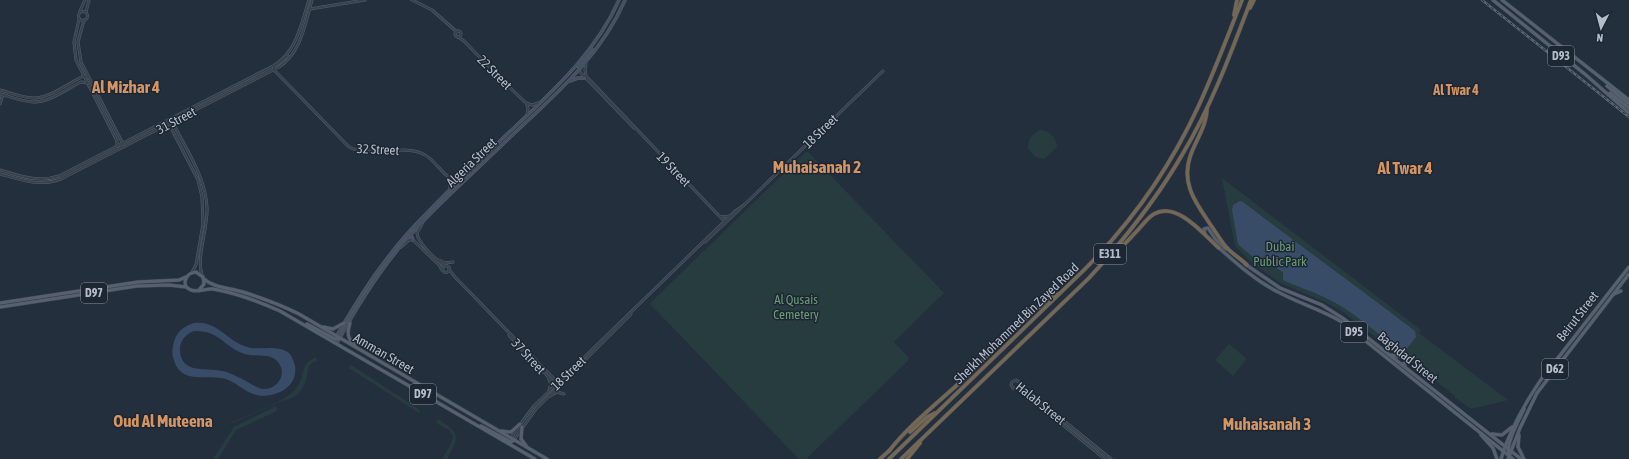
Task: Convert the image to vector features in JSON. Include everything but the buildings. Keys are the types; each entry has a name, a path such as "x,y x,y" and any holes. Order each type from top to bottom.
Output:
{"highway":[{"path":"1233,22 1237,0"},
{"name":"Sheikh Mohammed Bin Zayed Road","path":"889,459 1060,294 1115,237 1142,203 1175,152 1199,104 1242,0"},
{"name":"Sheikh Mohammed Bin Zayed Road","path":"901,459 1079,288 1112,252 1142,215 1185,150 1207,107 1251,0"},
{"path":"1245,15 1254,0"},
{"path":"1207,107 1205,121 1192,151 1188,165 1187,175 1190,190 1195,202 1222,241 1247,265"},
{"path":"1112,252 1122,247 1153,215 1165,211 1181,215 1218,248"},
{"path":"889,451 912,426 1001,342 1049,298 1060,294"},
{"path":"880,459 927,417 936,413"},
{"path":"907,459 924,437"}],"main road":[{"name":"Algeria Street","path":"337,340 344,323 388,256 414,226 573,70 593,46 606,26 619,0"},
{"name":"Algeria Street","path":"337,340 350,323 378,276 400,247 586,64 610,29 624,0"},
{"name":"D93","path":"1493,0 1586,75 1629,112"},
{"name":"D93","path":"1502,0 1590,71 1629,100"},
{"path":"579,71 579,66 593,46"},
{"path":"1590,71 1629,104"},
{"path":"1586,75 1629,108"},
{"path":"568,82 578,78 585,78"},
{"path":"413,240 411,232 444,196"},
{"name":"Baghdad Street","path":"1513,459 1506,455 1342,322 1320,310 1292,299 1269,287 1218,248 1204,233 1203,231 1205,228 1209,229 1218,242 1280,288 1322,305 1337,314 1521,459"},
{"name":"Beirut Street","path":"1501,459 1506,455 1514,425 1527,400 1555,360 1628,267"},
{"path":"192,272 202,275 204,279 203,286 199,290 194,291 188,288 185,281 186,277 192,272"},
{"name":"Beirut Street","path":"1508,448 1540,389 1612,294 1629,274"},
{"name":"D97","path":"0,303 138,282 179,280 186,277"},
{"name":"Amman Street","path":"204,279 212,284 234,289 271,301 295,312 320,326 337,340 477,425 511,442 528,448 546,459"},
{"name":"D97","path":"0,307 136,286 183,285 188,288"},
{"name":"Amman Street","path":"199,290 213,289 250,298 280,310 337,340 359,349 497,430 535,459"},
{"path":"1612,294 1621,291"},
{"path":"320,326 334,328 344,323"},
{"path":"350,323 348,336 350,341 359,349"},
{"path":"337,340 361,353 366,354"},
{"path":"1389,355 1406,360 1404,363 1406,368"},
{"path":"1554,356 1555,360"},
{"path":"1504,459 1527,400"},
{"path":"497,430 510,432 521,425"},
{"path":"521,425 521,439 528,448"},
{"path":"1488,433 1502,435 1514,425"},
{"path":"1520,428 1518,447 1524,459"},
{"path":"1480,433 1493,448 1497,459"}],"street":[{"path":"85,0 83,8 78,15 79,19 74,39 74,51 77,63 117,141 117,146"},
{"path":"89,0 87,18 84,20 79,35 78,48 81,62 88,78 123,143 123,146 117,151"},
{"name":"31 Street","path":"0,170 26,177 44,179 56,177 273,66 288,54 295,42 309,0"},
{"path":"312,0 318,7"},
{"name":"31 Street","path":"0,174 38,183 54,182 65,178 274,70 288,60 296,49 312,0"},
{"path":"309,9 366,0"},
{"path":"412,0 432,10 456,33 460,32 461,35 458,37"},
{"path":"80,12 83,11 87,14"},
{"path":"79,19 84,20"},
{"name":"22 Street","path":"456,33 458,37 464,41 526,103"},
{"name":"22 Street","path":"461,35 464,41"},
{"path":"274,70 274,67 286,59 288,54"},
{"name":"19 Street","path":"586,64 584,70 586,76 635,128"},
{"path":"278,67 278,76"},
{"name":"32 Street","path":"274,70 278,76 351,148 358,150 421,153 431,159 450,178"},
{"name":"18 Street","path":"521,425 558,385 635,309 882,70"},
{"name":"19 Street","path":"579,71 726,222"},
{"path":"269,72 274,72 278,76"},
{"path":"84,76 88,78"},
{"path":"0,91 35,98 45,96 84,76"},
{"path":"0,91 5,95 25,101 36,102 46,100 81,82 87,83"},
{"path":"229,93 237,87 237,84"},
{"path":"59,93 62,91 60,88"},
{"path":"0,104 2,97 5,95"},
{"path":"526,103 532,105 541,102"},
{"path":"525,117 528,110 526,103"},
{"path":"99,107 103,112 106,112"},
{"path":"178,114 168,121 168,124 199,183 203,202 203,224 196,265 192,272"},
{"path":"176,120 175,126 199,174 205,194 207,217 200,264 202,275"},
{"path":"164,126 169,127 174,133"},
{"path":"14,178 15,175 26,177"},
{"path":"449,191 451,184 450,178 456,180 462,178"},
{"name":"18 Street","path":"704,243 744,204"},
{"path":"721,226 721,217 732,215"},
{"path":"400,247 409,240 413,240 440,266 444,272 447,273 449,269 417,238 417,232 423,223"},
{"path":"436,258 444,263 453,262"},
{"path":"442,270 445,266"},
{"name":"37 Street","path":"449,269 558,385"},
{"name":"37 Street","path":"447,273 454,276"},
{"name":"37 Street","path":"501,325 527,356 558,385"},
{"path":"548,376 551,384 549,391"},
{"name":"Halab Street","path":"1105,459 1020,390 1013,388 1011,384 1012,382 1014,380 1018,381 1023,388 1111,459"},
{"name":"18 Street","path":"511,442 534,406 549,391 558,385"},
{"path":"549,396 557,392 564,394"}],"green space":[{"path":"1040,130 1052,135 1057,147 1044,159 1036,157 1028,149 1031,138"},
{"name":"Al Qusais Cemetery","path":"806,152 808,152 944,293 894,342 909,358 908,361 806,459 799,459 650,303"},
{"name":"Dubai Public Park","path":"1222,178 1421,330 1419,333 1508,400 1471,409 1454,397 1455,396 1412,362 1407,355 1404,357 1401,355 1399,356 1343,312 1325,302 1280,283 1251,262 1235,246"},
{"path":"1229,344 1247,359 1233,376 1215,360"},
{"path":"316,357 317,361 310,364 306,380 298,394 277,403 289,395 298,386 307,363"},
{"path":"351,365 420,410 419,413 349,368"},
{"path":"275,404 274,405 232,423 234,421"},
{"path":"276,406 277,411 236,430 218,459 213,459 234,427"},
{"path":"438,419 451,428 456,436 456,440 447,459 442,459 451,444 453,436 449,430 436,423"}],"water":[{"path":"1240,201 1415,331 1416,337 1405,351 1399,351 1364,322 1336,303 1283,280 1283,272 1271,265 1266,268 1241,247 1238,244 1232,210 1233,205"},
{"path":"194,323 203,323 210,325 247,347 284,350 292,357 295,366 294,379 281,392 268,396 262,396 252,394 226,379 196,377 182,373 177,368 173,358 172,353 174,341 175,337 180,331","holes":["202,331 215,335 235,350 242,353 273,358 277,361 282,370 282,375 278,383 269,388 261,389 227,372 195,368 184,363 181,357 181,343 191,332"]}],"railway":[{"path":"1482,0 1629,117"}],"district":[{"name":"Al Mizhar 4","path":"126,87"},
{"name":"Al Twar 4","path":"1456,90"},
{"name":"Muhaisanah 2","path":"817,167"},
{"name":"Al Twar 4","path":"1405,168"},
{"name":"Oud Al Muteena","path":"163,421"},
{"name":"Muhaisanah 3","path":"1267,424"}]}
